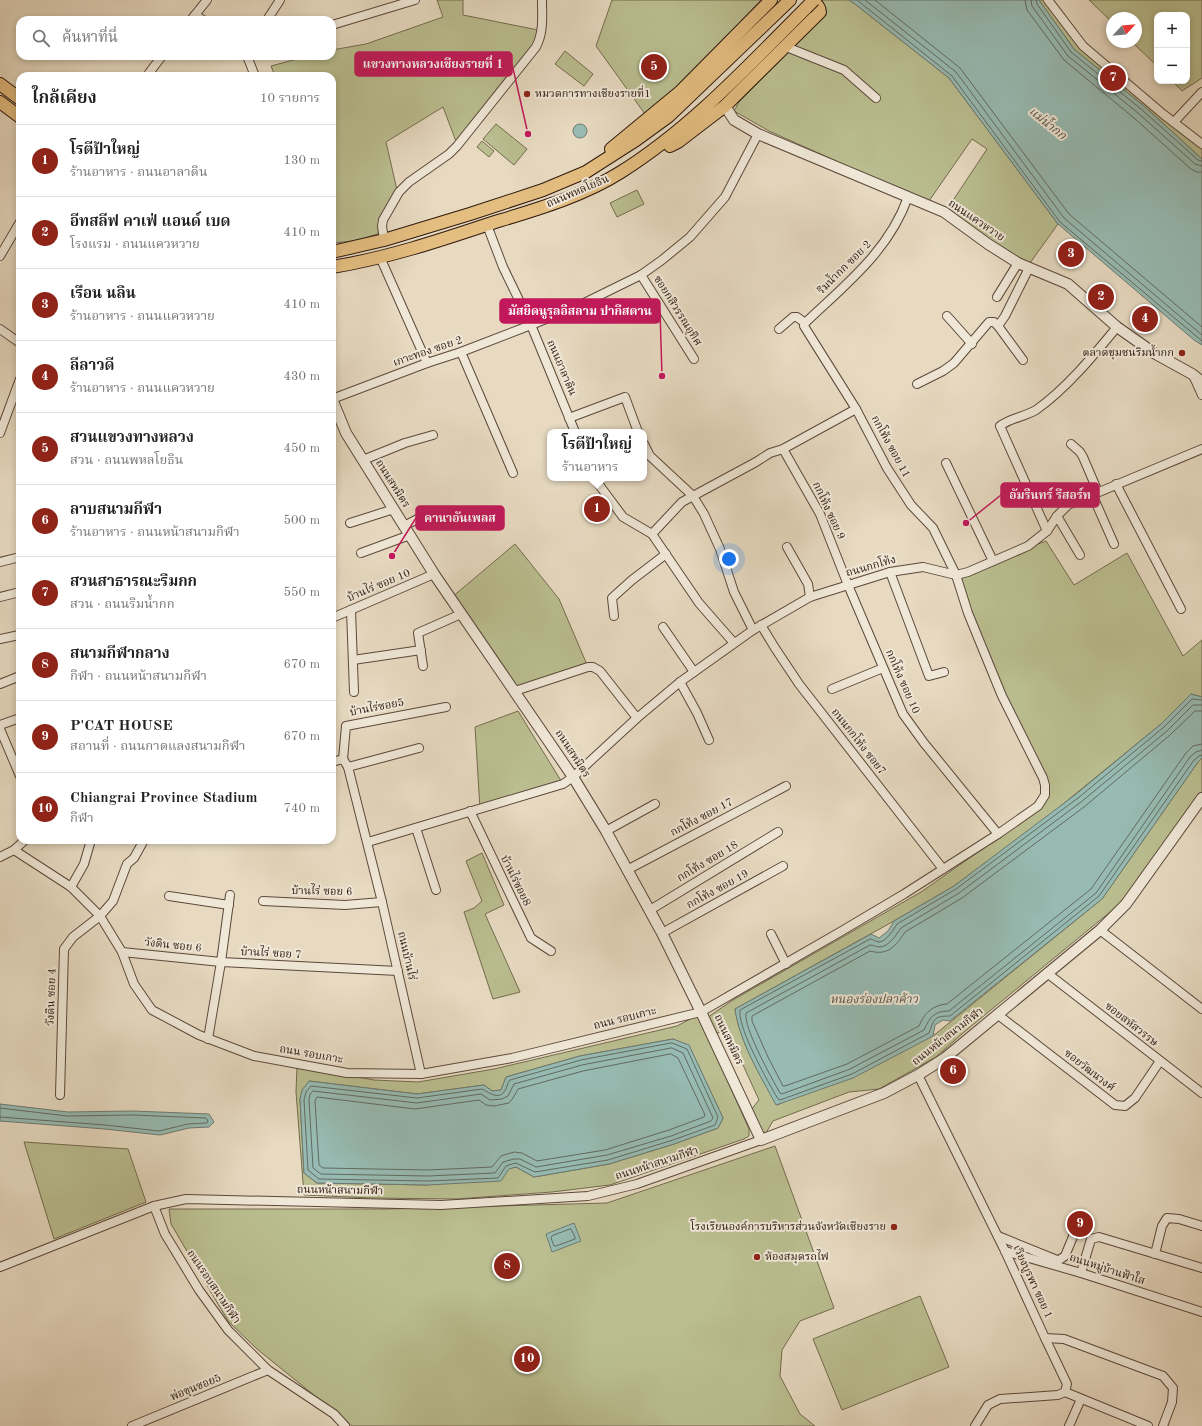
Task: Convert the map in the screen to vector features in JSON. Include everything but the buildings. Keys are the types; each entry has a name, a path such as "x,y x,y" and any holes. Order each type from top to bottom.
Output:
{"main road":[{"path":"599,164 612,148 680,92 771,0"},
{"name":"ถนนพหลโยธิน","path":"336,251 384,240 543,190 573,179 636,140 669,116 790,0"},
{"name":"ถนนพหลโยธิน","path":"336,266 380,258 440,241 550,205 605,182 673,135 709,104 810,3"},
{"path":"623,171 678,142 725,106 820,12 818,5 810,3"},
{"path":"0,84 16,96"},
{"path":"0,102 16,114"}],"street":[{"path":"195,16 207,0"},
{"path":"270,16 280,0"},
{"path":"385,10 391,0"},
{"path":"336,24 415,0"},
{"path":"384,240 382,226 386,214 404,187 416,176 449,154 457,146 536,47 542,31 542,0"},
{"path":"1048,0 1083,46 1163,114 1202,144"},
{"path":"784,46 844,70 876,98"},
{"path":"150,72 159,60"},
{"path":"249,60 253,72"},
{"path":"1174,122 1202,92"},
{"name":"ถนนแควหวาย","path":"725,106 734,120 758,134 944,212 988,244 1018,263 1068,284 1117,327 1154,353 1192,374 1202,382"},
{"name":"เกาะทอง ซอย 2","path":"336,398 531,325 580,305 641,275 662,260 690,236 725,197 758,134"},
{"name":"ริมน้ำกก ซอย 2","path":"805,326 862,270 886,241 902,214 908,198"},
{"name":"ถนนอาลาดิน","path":"487,225 503,267 531,325 574,429"},
{"path":"0,256 16,229"},
{"path":"380,258 426,364"},
{"path":"997,297 1018,263"},
{"path":"998,326 1005,316 1029,268"},
{"name":"ซอยกสิวรรณอุทิศ","path":"641,275 694,359"},
{"path":"948,316 972,344"},
{"path":"779,329 793,317 797,317 805,326"},
{"path":"917,384 954,363 972,344 989,322 994,322 998,326 1023,360"},
{"name":"กกโท้ง ซอย 11","path":"805,326 856,409 887,468 911,505 933,528 956,575 968,613 1002,696 1045,785 1045,795 1038,806 998,834"},
{"path":"1047,531 1000,426 1006,421 1034,411 1053,396 1089,361 1117,327"},
{"path":"0,329 16,339"},
{"path":"461,352 513,473"},
{"path":"1192,374 1202,395"},
{"path":"0,433 16,390"},
{"path":"569,418 625,397 637,429"},
{"name":"ถนนสหมิตร","path":"336,409 346,433 434,574 573,777 606,831 662,933 761,1140"},
{"path":"652,534 682,502 770,453 783,449 856,409"},
{"path":"363,460 405,443 433,435"},
{"path":"1071,444 1083,457 1114,544"},
{"name":"กกโท้ง ซอย 9","path":"783,449 820,514 848,585"},
{"path":"956,575 968,572 1028,546 1047,531 1057,516 1068,505 1202,449"},
{"path":"647,450 650,456 692,496 704,514 720,549 734,592 753,630"},
{"path":"946,463 993,561"},
{"path":"596,481 623,517 652,534 699,603 734,643"},
{"path":"1116,484 1181,608"},
{"path":"350,523 394,509"},
{"path":"361,552 407,531 429,513"},
{"path":"1057,516 1080,556"},
{"path":"787,547 808,584 810,596"},
{"path":"614,616 612,598 632,580 666,554"},
{"path":"0,562 16,558"},
{"name":"ถนนกกโท้ง","path":"573,777 637,718 680,682 753,630 810,596 890,572 923,567 956,575"},
{"path":"890,572 929,676 944,672"},
{"name":"บ้านไร่ ซอย 10","path":"336,616 434,574"},
{"name":"กกโท้ง ซอย 10","path":"848,585 903,714 911,728 998,834"},
{"path":"0,597 16,593"},
{"path":"351,610 354,692"},
{"path":"423,666 418,633 461,614"},
{"name":"ถนนกกโท้ง ซอย7","path":"761,625 774,648 799,684 943,869"},
{"path":"664,627 694,672"},
{"path":"0,639 16,636"},
{"path":"353,660 421,650"},
{"path":"515,691 588,667 593,667 600,671 637,718"},
{"path":"832,689 883,668"},
{"path":"0,684 16,678"},
{"path":"680,682 697,712 709,740"},
{"name":"บ้านไร่ซอย5","path":"343,759 346,726 446,707"},
{"path":"0,725 16,719"},
{"path":"0,729 16,766"},
{"path":"348,767 419,748"},
{"path":"336,761 343,759"},
{"name":"ถนนบ้านไร่","path":"343,759 348,767 368,842 421,1074"},
{"path":"368,842 563,784 573,777"},
{"name":"กกโท้ง ซอย 17","path":"627,870 786,786"},
{"name":"ถนนหน้าสนามกีฬา","path":"0,1267 154,1206 186,1199 441,1205 588,1196 637,1184 761,1140 884,1093 918,1076 945,1058 1100,930 1126,904 1202,798"},
{"path":"606,831 654,804"},
{"name":"บ้านไร่ซอย8","path":"470,812 531,938 551,951"},
{"path":"416,828 436,890"},
{"name":"กกโท้ง ซอย 18","path":"650,910 778,832"},
{"name":"ถนน รอบเกาะ","path":"14,850 71,887 100,916 122,952 134,984 152,1010 208,1038 254,1056 347,1072 421,1074 512,1058 701,1012 898,898 998,834"},
{"path":"0,856 14,850 21,844"},
{"path":"71,887 84,864 90,844"},
{"name":"วังดิน ซอย 4","path":"60,1095 64,949 73,937 100,916 113,901 126,864 134,858 142,844"},
{"name":"กกโท้ง ซอย 19","path":"662,933 784,866"},
{"path":"208,1038 221,962 230,895"},
{"path":"169,896 229,905"},
{"name":"บ้านไร่ ซอย 6","path":"263,901 345,905 382,902"},
{"path":"1100,930 1202,1009"},
{"path":"771,934 786,964"},
{"name":"วังดิน ซอย 6","path":"122,952 221,962"},
{"name":"บ้านไร่ ซอย 7","path":"221,962 398,971"},
{"name":"ซอยสหัสวรรษ","path":"1047,973 1202,1093"},
{"name":"ซอยวัฒนวงศ์","path":"997,1014 1115,1105 1125,1106 1134,1098 1160,1062"},
{"name":"เวียงบูรพา ซอย 1","path":"918,1076 998,1236 1045,1338"},
{"name":"ถนนรอบสนามกีฬา","path":"154,1206 165,1234 199,1290 228,1330 268,1370 334,1414 345,1426"},
{"path":"1155,1254 1162,1226 1167,1218 1179,1219 1202,1226"},
{"path":"998,1236 1059,1260 1065,1256 1079,1222"},
{"path":"1081,1273 1092,1238 1099,1237 1202,1268"},
{"name":"ถนนหมู่บ้านฟ้าใส","path":"1005,1251 1081,1273 1202,1312"},
{"path":"1065,1392 1067,1384 1045,1338 1064,1339 1163,1376 1173,1388 1172,1402 1163,1426"},
{"name":"พ่อขุนซอย5","path":"132,1426 268,1370"},
{"path":"975,1426 988,1405 1000,1399 1058,1395 1065,1392 1126,1422 1148,1426"},
{"path":"1069,1426 1081,1399"}],"green space":[{"path":"437,0 463,0 463,15 538,30 537,39 457,144 443,107 386,142 397,190 381,215 378,234 354,241 336,243 336,72 273,72 271,66 293,60 336,60 336,49 366,44 443,17"},
{"path":"612,0 761,0 676,89 645,114 596,46"},
{"path":"820,0 849,0 949,78 1058,224 1030,263 998,246 948,208 987,149 972,139 929,201 769,131 734,111 739,102 824,14"},
{"path":"1039,0 1045,0 1079,47 1202,146 1202,159 1144,106 1074,49"},
{"path":"1089,0 1202,0 1202,78 1182,91 1175,84 1190,84 1190,12 1154,12 1154,63 1138,48 1142,48 1142,12 1106,12 1106,16"},
{"path":"565,51 593,74 584,86 555,64"},
{"path":"496,124 527,149 514,165 483,139"},
{"path":"482,141 494,151 489,157 477,147"},
{"path":"637,190 644,204 617,217 610,203"},
{"path":"1046,541 1074,585 1127,553 1183,656 1202,640 1202,697 1191,694 1161,724 1052,813 954,886 735,1009 741,1034 746,1046 777,1105 933,1036 1102,899 1202,758 1202,792 1121,903 936,1057 879,1089 849,1092 773,1121 766,1133 762,1131 750,1111 759,1100 728,1032 715,1033 708,1017 733,1000 921,892 1041,808 1044,782 1002,696 956,575"},
{"path":"515,544 559,599 588,667 515,691 451,598"},
{"path":"518,711 563,784 480,809 475,727"},
{"path":"482,853 504,905 485,914 520,992 493,999 464,912 474,908 482,901 466,861"},
{"path":"694,1017 698,1017 749,1129 749,1136 610,1185 552,1192 457,1199 371,1198 304,1195 296,1092 297,1066 374,1080 418,1082 494,1069 677,1026","holes":["673,1039 689,1046 723,1118 718,1128 674,1144 609,1164 534,1177 516,1167 428,1185 317,1183 304,1173 300,1099 309,1081 417,1094 484,1085 492,1091 501,1090 506,1077 580,1056"]},
{"path":"24,1142 128,1149 146,1202 54,1239"},
{"path":"775,1146 834,1308 800,1321 782,1350 780,1376 800,1414 815,1426 352,1426 257,1349 228,1321 171,1224 169,1209 388,1209 607,1203"},
{"path":"920,1296 949,1367 842,1410 813,1339"}],"water":[{"name":"แม่น้ำกก","path":"849,0 1039,0 1074,49 1144,106 1202,159 1202,345 1194,340 1058,224 949,78"},
{"path":"580,124 585,126 587,131 585,136 580,138 575,136 573,131 575,126"},
{"name":"หนองร่องปลาค้าว","path":"1191,694 1202,697 1202,758 1102,899 950,1021 943,1020 935,1025 933,1036 853,1078 776,1105 746,1046 741,1034 735,1009 871,934 879,938 888,931 894,921 954,886 1075,795 1161,724"},
{"path":"673,1039 689,1045 723,1118 718,1128 674,1144 609,1164 534,1177 516,1167 509,1169 501,1181 428,1185 317,1183 304,1173 300,1099 302,1090 309,1081 417,1094 484,1085 492,1091 501,1090 506,1077 580,1056"},
{"path":"0,1104 68,1112 133,1111 209,1114 214,1122 209,1127 189,1128 160,1135 0,1121"},
{"path":"574,1223 581,1241 552,1252 546,1234"}],"place":[{"name":"สวนแขวงทางหลวง","path":"654,67"},
{"name":"สวนสาธารณะริมกก","path":"1113,78"},
{"name":"หมวดการทางเชียงรายที่1","path":"527,94"},
{"name":"แขวงทางหลวงเชียงรายที่ 1","path":"528,134"},
{"name":"เรือน นลิน","path":"1071,254"},
{"name":"อีทสลีฟ คาเฟ่ แอนด์ เบด","path":"1101,297"},
{"name":"ลีลาวดี","path":"1145,319"},
{"name":"ตลาดชุมชนริมน้ำกก","path":"1182,353"},
{"name":"มัสยิดนูรุลอิสลาม ปากีสตาน","path":"662,376"},
{"name":"โรตีป้าใหญ่","path":"597,509"},
{"name":"อัมรินทร์ รีสอร์ท","path":"966,523"},
{"name":"คานาอันเพลส","path":"392,556"},
{"name":"ลาบสนามกีฬา","path":"953,1071"},
{"name":"P'CAT HOUSE","path":"1080,1224"},
{"name":"โรงเรียนองค์การบริหารส่วนจังหวัดเชียงราย","path":"894,1227"},
{"name":"ห้องสมุดรถไฟ","path":"757,1257"},
{"name":"สนามกีฬากลาง","path":"507,1266"},
{"name":"Chiangrai Province Stadium","path":"527,1359"}]}
